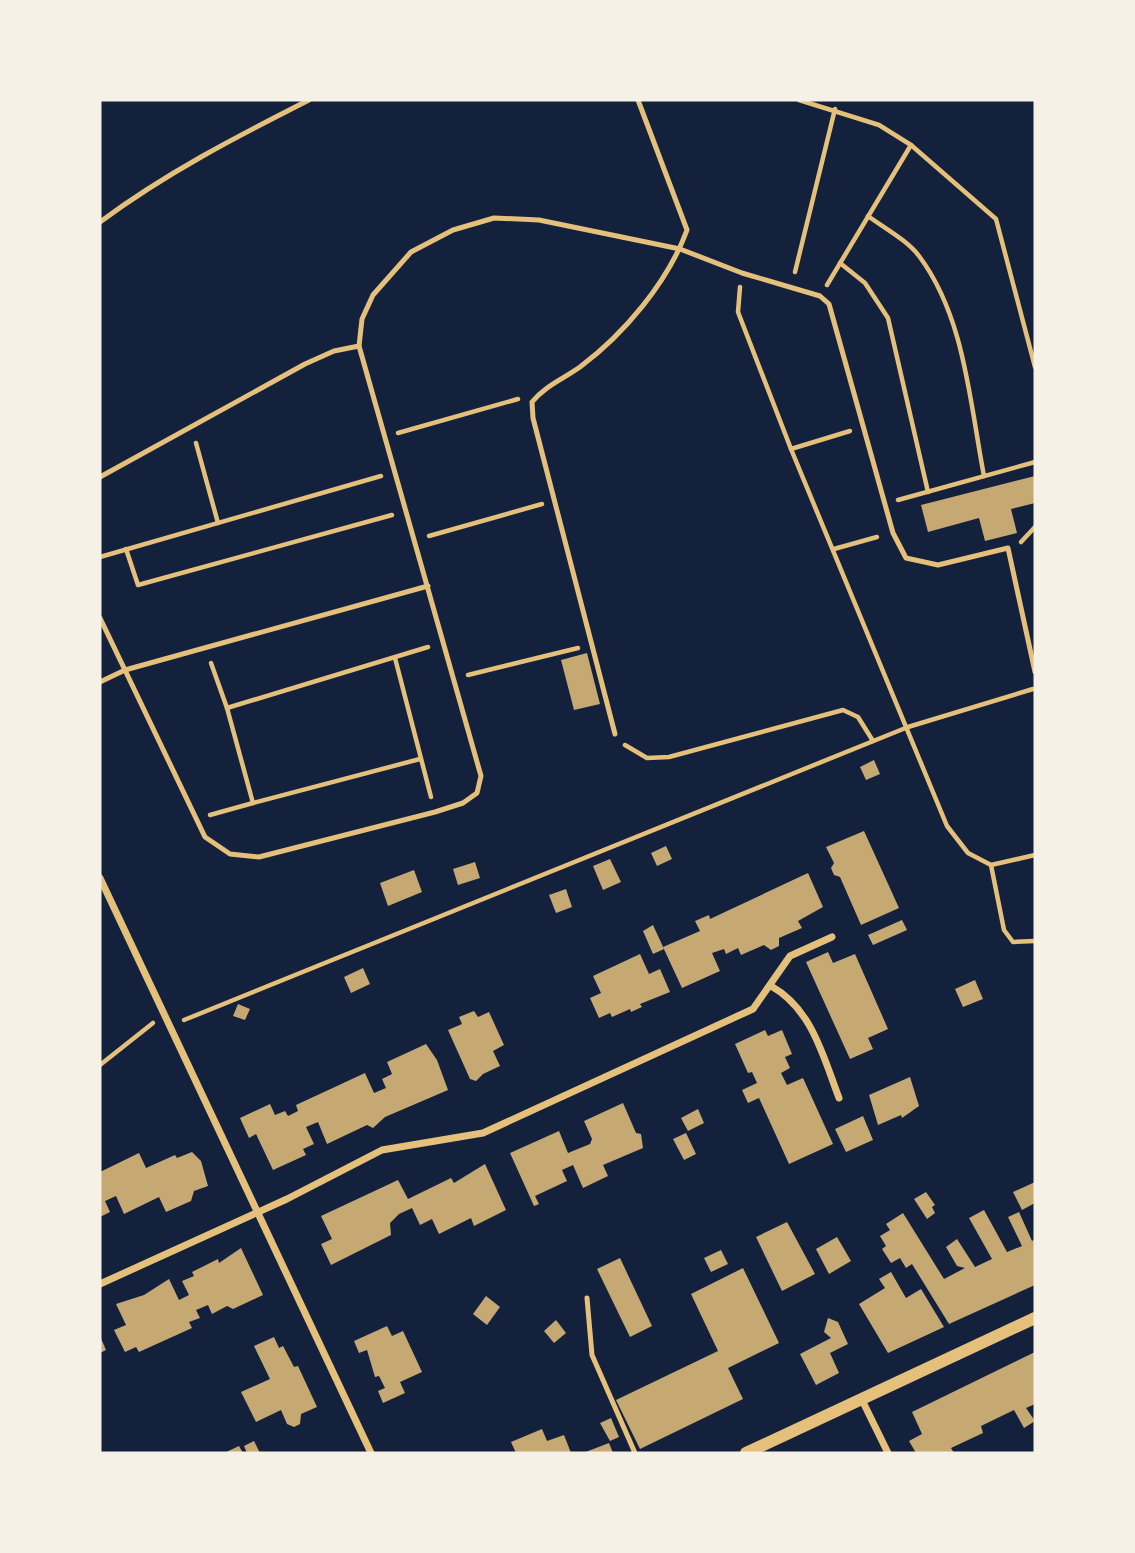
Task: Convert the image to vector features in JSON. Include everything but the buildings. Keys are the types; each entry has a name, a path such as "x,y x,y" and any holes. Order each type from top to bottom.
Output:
{"street":[{"path":"100,878 371,1453"},
{"path":"100,1284 258,1212 382,1150 483,1133 753,1009 790,956 832,937"},
{"path":"771,986 790,997 811,1027 839,1098"},
{"path":"746,1453 1035,1318"},
{"path":"862,1400 888,1453"}],"lane":[{"path":"100,222 146,188 207,152 309,100"},
{"path":"615,734 594,644 533,418 532,402 541,391 581,366 624,327 659,283 680,249 687,230 638,100"},
{"path":"100,618 205,837 230,854 259,857 435,812 463,803 477,793 481,776 359,346 362,319 373,295 411,252 453,230 494,218 538,220 680,249 742,273 820,296 829,304 866,427 893,533 906,558 939,565 1008,548 1035,672"},
{"path":"100,477 305,364 334,351 359,346"},
{"path":"100,682 125,670 428,586"},
{"path":"587,1298 592,1355 635,1453"}],"path":[{"path":"799,100 835,109 879,125 911,145 996,219 1035,367"},
{"path":"796,265 835,109"},
{"path":"830,281 911,145"},
{"path":"868,216 918,254 941,295 959,345 984,477"},
{"path":"840,263 865,283 888,318 928,492"},
{"path":"742,273 738,312 790,449 834,549 947,826 968,853 991,865 1035,855"},
{"path":"384,437 520,399 532,402"},
{"path":"191,426 218,523"},
{"path":"790,449 866,427"},
{"path":"886,503 1035,462"},
{"path":"100,556 395,472"},
{"path":"414,540 556,500"},
{"path":"126,549 138,585 407,511"},
{"path":"834,549 893,533"},
{"path":"227,708 442,642"},
{"path":"453,679 594,644"},
{"path":"206,648 227,708 253,803"},
{"path":"395,658 435,812"},
{"path":"170,1026 908,727 1035,688"},
{"path":"615,734 627,748 647,758 669,757 843,710 858,717 873,741"},
{"path":"196,818 420,759"},
{"path":"991,865 1004,930 1013,942 1035,941"},
{"path":"100,1065 165,1015"}]}
